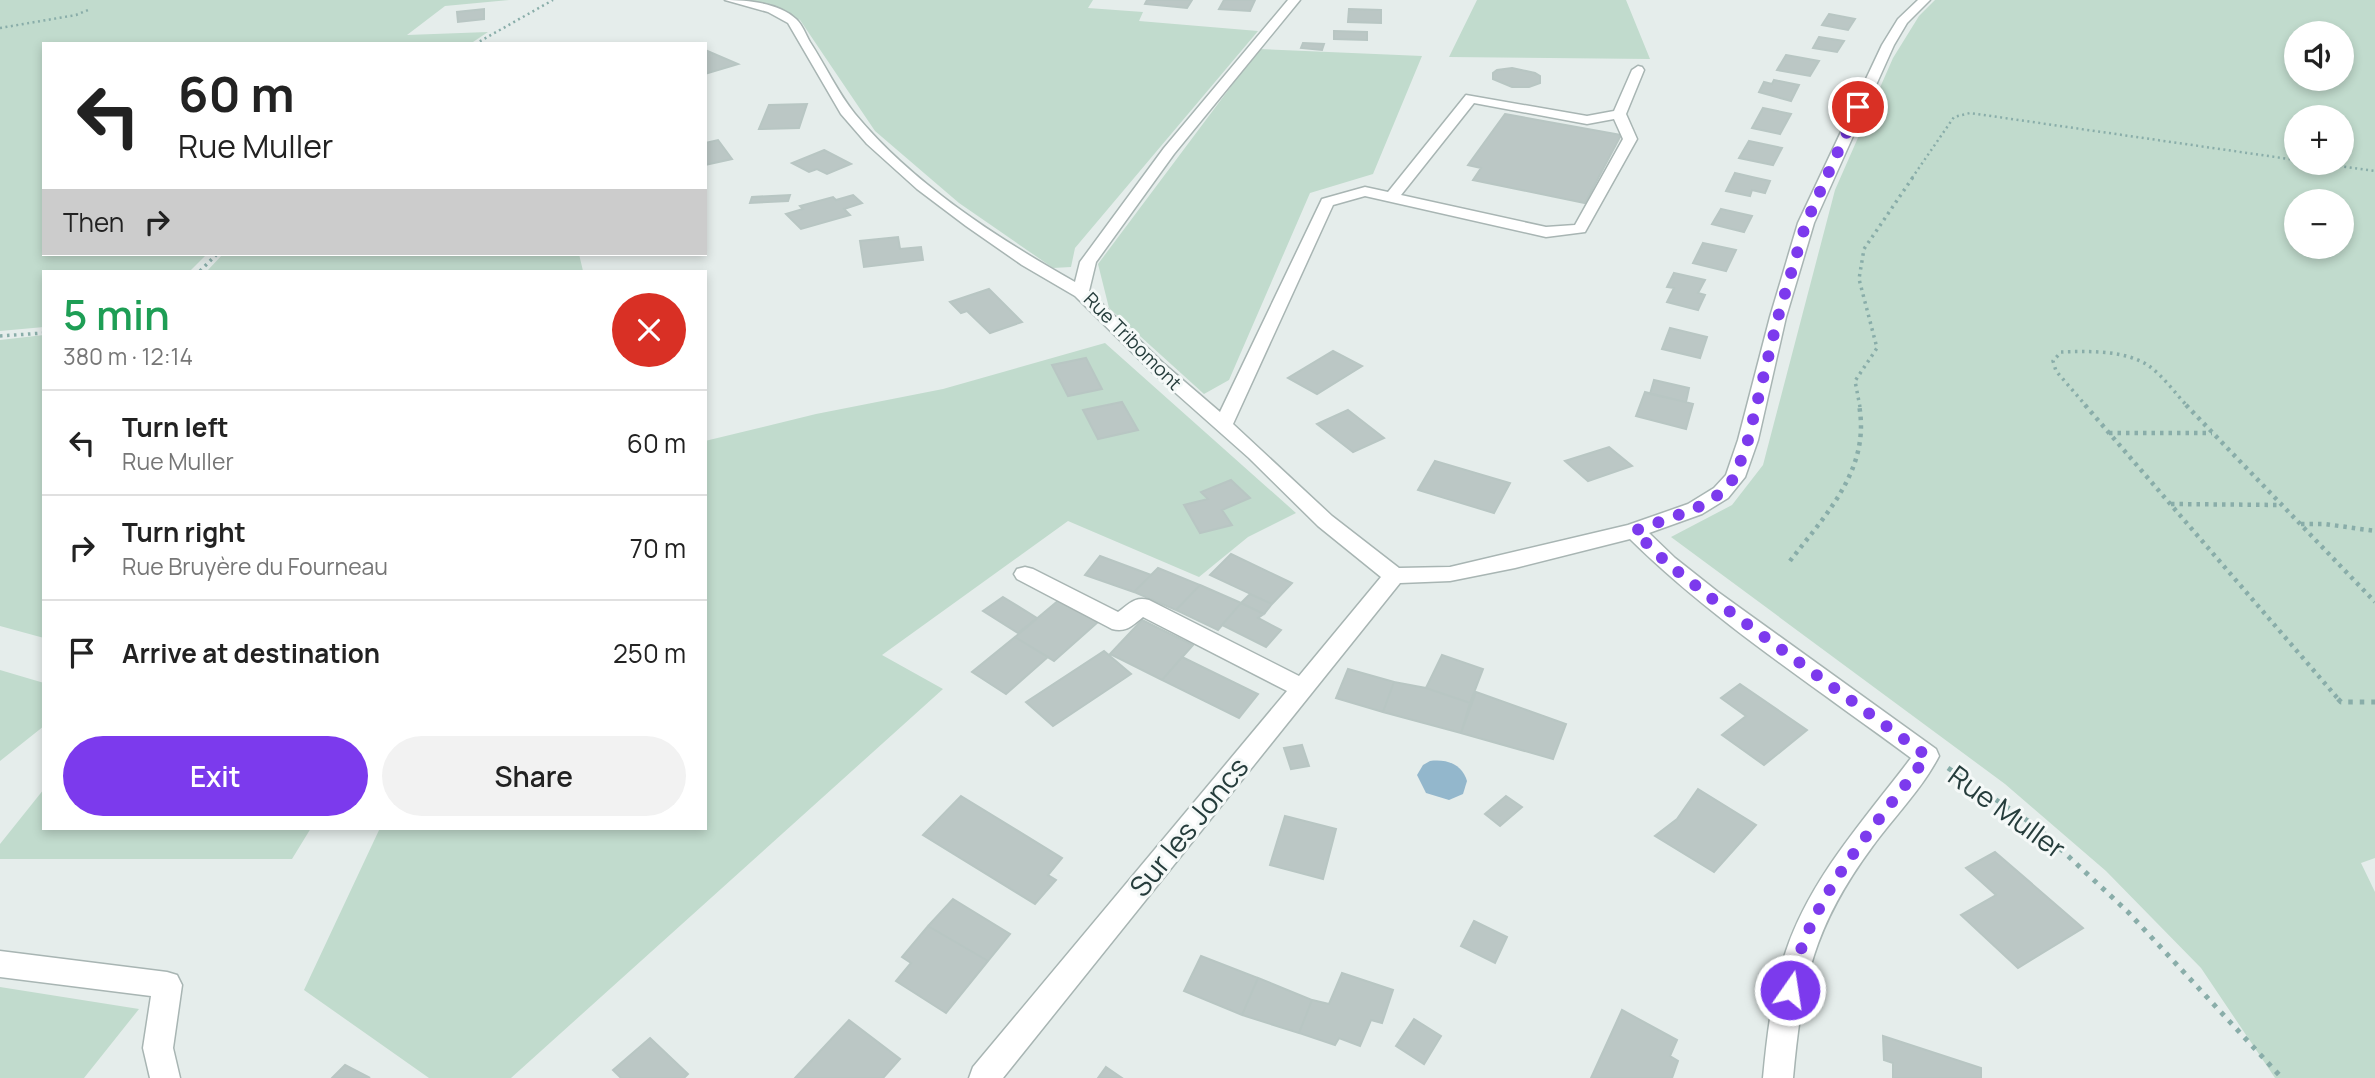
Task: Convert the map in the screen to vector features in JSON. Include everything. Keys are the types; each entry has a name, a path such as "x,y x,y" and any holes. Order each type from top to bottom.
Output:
{"street":[{"path":"731,0 772,10 792,21 848,114 872,141 922,186 971,223 1028,262 1081,292"},
{"name":"Rue Tribomont","path":"1294,0 1161,162 1088,262 1081,292 1158,368 1325,521 1394,576"},
{"path":"1394,576 1450,574 1515,561 1634,531 1695,509 1721,493 1735,477 1748,440 1778,317 1806,223 1888,45 1902,21 1924,0"},
{"path":"1223,425 1327,202 1365,191 1546,232 1580,229 1630,139 1619,114 1638,71"},
{"path":"1392,197 1471,98 1587,120 1619,114"},
{"name":"Rue Muller","path":"1634,531 1667,563 1710,597 1927,756"},
{"path":"1025,575 1120,622 1141,606 1302,688"},
{"name":"Sur les Joncs","path":"984,1078 1394,576"},
{"path":"1778,1078 1782,1038 1795,967 1807,931 1825,895 1927,756"},
{"path":"0,964 167,985 158,1048 165,1078"}],"path":[{"path":"479,42 553,0"},
{"path":"0,28 76,15 88,10"},
{"path":"1790,561 1824,517 1857,463 1863,435 1855,381 1877,348 1859,279 1864,249 1954,117 1970,113 2284,158"},
{"path":"2354,168 2375,171"},
{"path":"201,270 214,256"},
{"path":"0,336 42,333"},
{"path":"2375,602 2149,366 2114,353 2061,352 2053,361 2056,371 2341,702 2375,702"},
{"path":"2109,433 2213,433"},
{"path":"2170,504 2281,505"},
{"path":"2300,524 2325,524 2375,531"},
{"name":"Rue Muller","path":"1927,756 1965,777 2037,827 2128,912 2281,1078"}],"green space":[{"path":"0,0 509,0 445,6 407,35 488,32 473,42 42,42 42,256 205,256 191,270 42,270 42,327 0,331"},
{"path":"748,0 1093,0 1088,8 1143,12 1139,21 1258,31 1075,248 1071,267 1053,268 959,203 875,131 800,20 778,9"},
{"path":"1477,0 1626,0 1650,59 1449,57"},
{"path":"1935,0 2375,0 2375,858 2361,863 2375,892 2375,1078 2275,1078 2201,968 2106,871 2005,784 1671,537 1732,505 1763,465 1835,190 1893,58 1919,16"},
{"path":"1259,49 1422,56 1373,174 1310,193 1229,380 1204,394 1109,308 1098,264"},
{"path":"221,256 579,256 583,270 208,270"},
{"path":"42,335 42,637 0,626 0,340"},
{"path":"1105,343 1296,513 1248,537 1199,577 1068,521 882,655 943,689 511,1078 429,1078 304,990 379,830 707,830 707,441 816,414 943,389"},
{"path":"0,670 42,682 42,728 0,761"},
{"path":"42,792 42,830 310,830 292,859 0,859 0,844"},
{"path":"0,987 139,1009 84,1078 0,1078"}],"water":[{"path":"1430,761 1448,762 1462,770 1467,781 1463,794 1449,800 1426,793 1417,775 1423,765"}],"building":[{"path":"1147,0 1192,0 1187,8 1145,4"},
{"path":"1224,0 1255,0 1250,11 1219,9"},
{"path":"484,9 484,19 458,22 457,12"},
{"path":"1349,9 1381,10 1381,23 1348,22"},
{"path":"1829,14 1855,19 1848,30 1822,25"},
{"path":"1334,31 1367,32 1367,40 1334,39"},
{"path":"1819,37 1844,41 1837,52 1813,48"},
{"path":"1303,43 1324,44 1322,50 1301,48"},
{"path":"707,51 738,64 707,73"},
{"path":"1786,55 1819,61 1810,76 1777,70"},
{"path":"1512,68 1535,73 1540,76 1540,83 1529,87 1512,87 1493,79 1493,73 1497,70"},
{"path":"1774,80 1799,85 1791,101 1759,92 1764,82 1772,84"},
{"path":"807,104 799,128 759,129 769,105"},
{"path":"1763,108 1791,114 1780,134 1752,128"},
{"path":"1505,114 1621,135 1585,203 1473,180 1481,168 1468,165"},
{"path":"718,140 732,159 707,165 707,143"},
{"path":"1749,141 1782,148 1773,165 1739,158"},
{"path":"824,150 851,164 827,174 817,169 809,172 792,163"},
{"path":"1735,173 1770,181 1765,193 1752,190 1750,196 1726,191"},
{"path":"790,195 788,201 750,203 752,197"},
{"path":"853,195 862,203 844,209 850,215 801,229 786,214 803,209 800,206 833,197 836,200"},
{"path":"1721,209 1752,216 1744,232 1712,224"},
{"path":"898,237 900,249 921,247 923,260 864,267 860,241"},
{"path":"1703,243 1736,250 1726,271 1693,263"},
{"path":"1674,273 1705,280 1698,293 1705,295 1698,310 1667,302 1674,288 1667,287"},
{"path":"989,289 1022,322 990,333 967,311 961,313 950,302"},
{"path":"1670,328 1707,337 1700,358 1662,349"},
{"path":"1333,351 1362,366 1317,394 1288,378"},
{"path":"1086,358 1102,389 1068,396 1052,365"},
{"path":"1654,380 1689,388 1686,402 1650,394"},
{"path":"1645,392 1693,404 1686,429 1636,416"},
{"path":"1122,402 1138,430 1098,439 1083,410"},
{"path":"1348,410 1384,438 1353,452 1317,424"},
{"path":"1609,447 1632,466 1588,481 1565,461"},
{"path":"1435,461 1510,483 1494,513 1418,490"},
{"path":"1231,480 1250,498 1222,510 1232,525 1200,533 1184,505 1208,499 1201,492"},
{"path":"1231,554 1292,583 1272,604 1210,575"},
{"path":"1100,556 1151,575 1134,592 1085,575"},
{"path":"1158,568 1200,585 1176,610 1134,592"},
{"path":"1200,585 1241,603 1218,630 1176,610"},
{"path":"1250,594 1272,604 1264,614 1241,603"},
{"path":"1003,597 1037,618 1018,633 983,611"},
{"path":"1059,600 1098,622 1054,661 1015,637"},
{"path":"1241,603 1264,614 1258,618 1281,630 1266,647 1222,625"},
{"path":"1142,620 1193,645 1162,680 1110,654"},
{"path":"1015,637 1048,657 1006,694 972,672"},
{"path":"1104,651 1131,674 1053,726 1026,702"},
{"path":"1442,655 1483,669 1470,703 1426,688"},
{"path":"1182,657 1258,694 1239,718 1162,680"},
{"path":"1348,669 1394,682 1383,712 1336,698"},
{"path":"1394,682 1426,688 1470,703 1461,733 1383,712"},
{"path":"1740,684 1807,730 1764,765 1722,735 1746,716 1721,698"},
{"path":"1476,692 1566,724 1553,759 1461,733"},
{"path":"1302,745 1309,766 1291,769 1284,748"},
{"path":"1698,789 1756,825 1714,872 1655,836 1677,819"},
{"path":"961,796 1062,858 1048,875 1056,880 1035,904 923,835"},
{"path":"1506,796 1522,807 1500,826 1485,814"},
{"path":"1285,816 1336,829 1323,879 1270,865"},
{"path":"1995,852 2083,928 2018,968 1961,915 1996,895 1966,868"},
{"path":"953,899 1010,934 988,961 928,926"},
{"path":"1474,921 1507,937 1495,963 1461,946"},
{"path":"928,926 988,961 946,1013 896,981 911,963 902,957"},
{"path":"1201,956 1258,978 1242,1015 1184,991"},
{"path":"1342,973 1393,990 1382,1023 1371,1020 1360,1046 1339,1038 1335,1045 1299,1033 1312,1000 1329,1004"},
{"path":"1258,978 1312,1000 1299,1033 1242,1015"},
{"path":"1622,1010 1677,1040 1670,1056 1678,1061 1672,1078 1591,1078"},
{"path":"1414,1019 1441,1036 1424,1064 1396,1046"},
{"path":"849,1020 900,1059 883,1078 795,1078"},
{"path":"1883,1036 1981,1068 1981,1078 1893,1078 1893,1063 1884,1060"},
{"path":"650,1038 688,1074 684,1078 621,1078 613,1070"},
{"path":"345,1065 370,1078 332,1078"},
{"path":"1106,1067 1122,1078 1098,1078"}],"route":[{"path":"1790,990 1807,931 1825,895 1927,756 1710,597 1667,563 1634,531 1695,509 1721,493 1735,477 1748,440 1778,317 1806,223 1858,107"}]}
